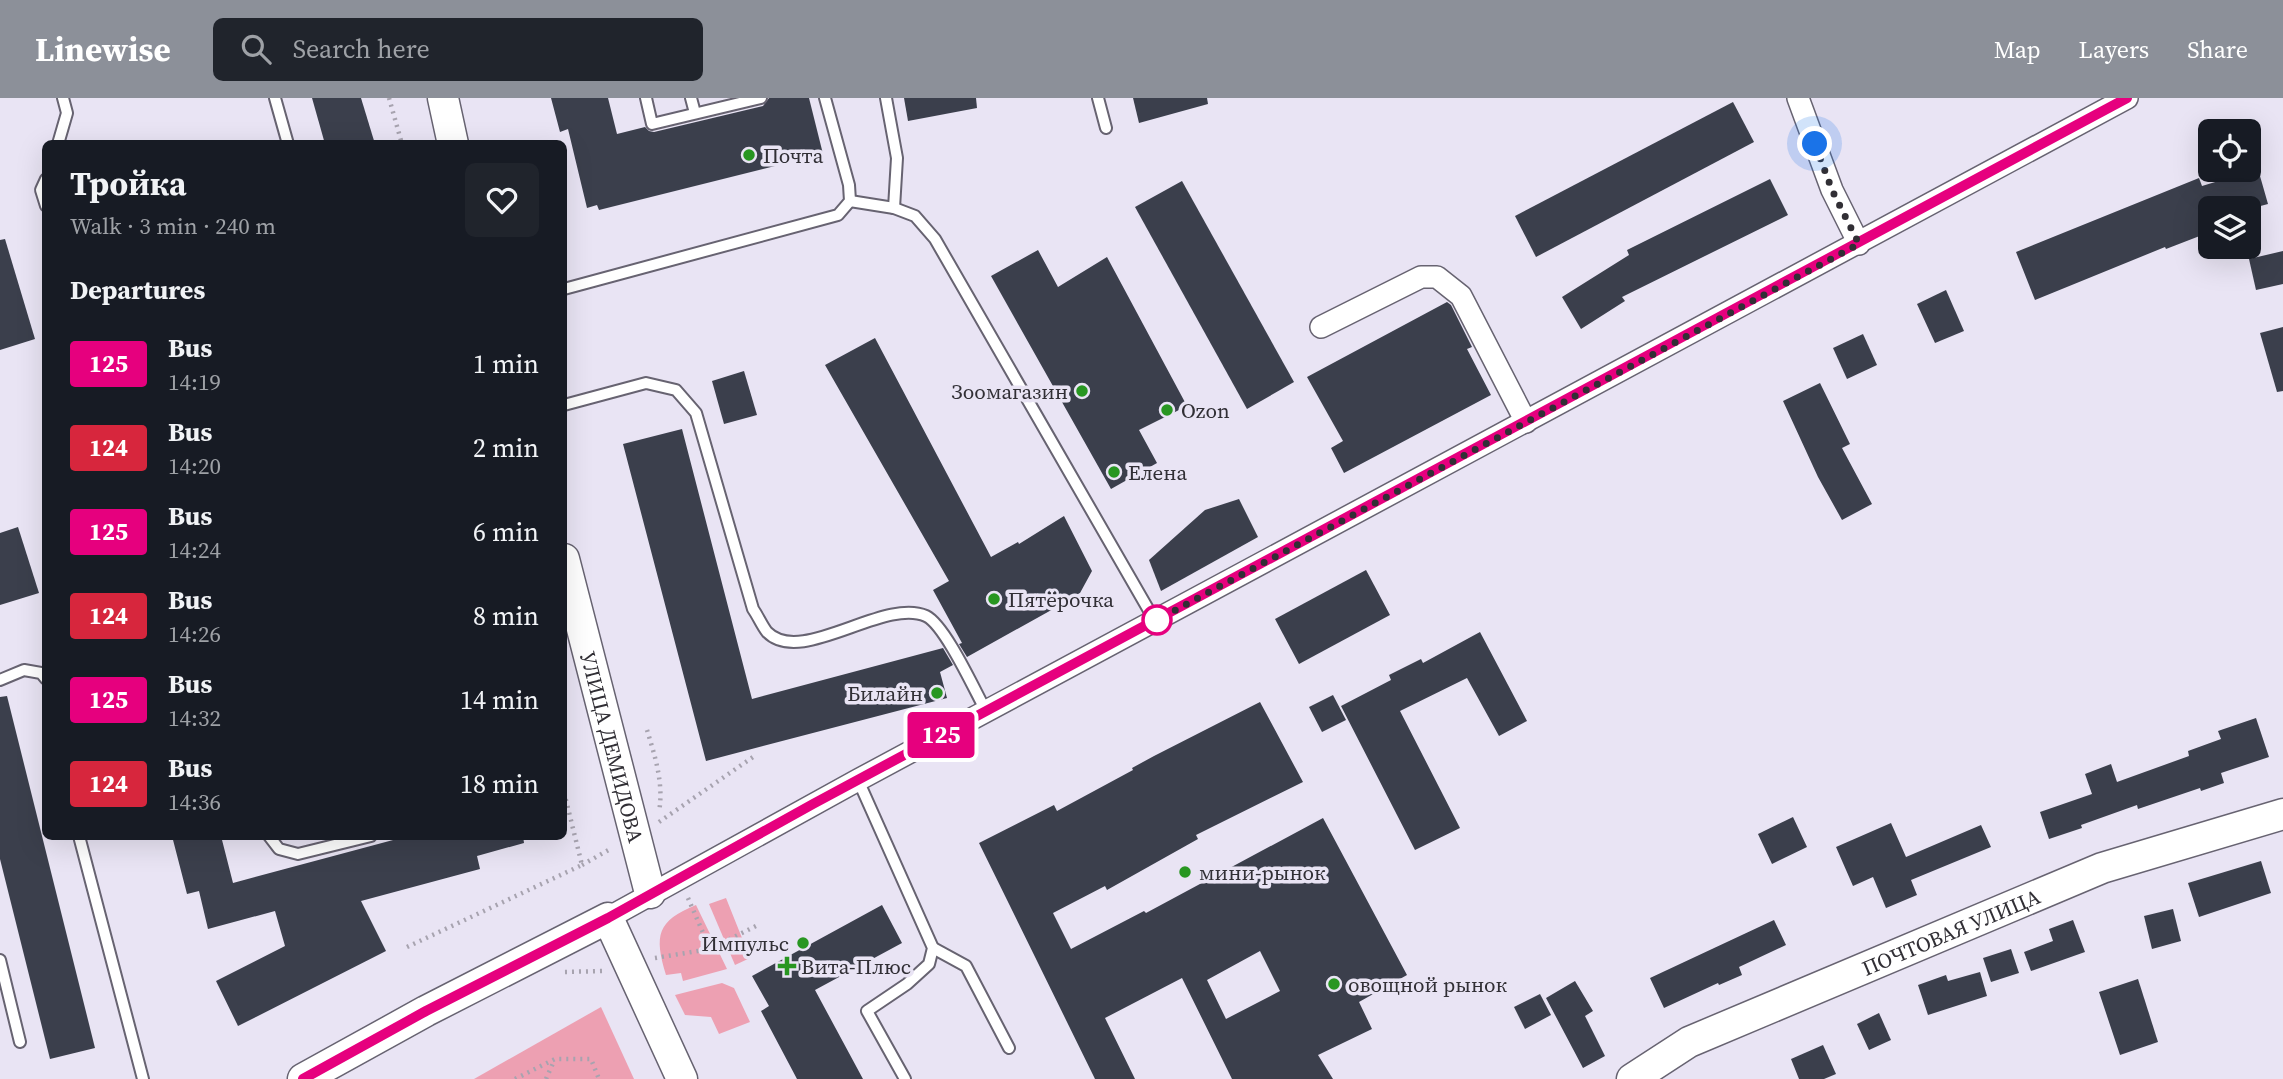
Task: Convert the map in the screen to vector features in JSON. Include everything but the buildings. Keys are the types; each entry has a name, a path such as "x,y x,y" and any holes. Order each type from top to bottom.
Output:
{"main road":[{"path":"443,98 452,140"},
{"name":"УЛИЦА ДЕМИДОВА","path":"567,568 650,831 650,893"},
{"name":"ПОЧТОВАЯ УЛИЦА","path":"1632,1079 1689,1042 2102,868 2283,814"},
{"path":"303,1079 426,1011 608,918 682,1079"}],"street":[{"path":"1797,98 1832,190 1859,244"},
{"path":"608,918 680,876 2127,98"},
{"path":"1321,327 1421,277 1437,277 1461,296 1526,422"}],"lane":[{"path":"59,140 67,113 63,98"},
{"path":"275,98 287,140"},
{"path":"646,98 652,124 761,98"},
{"path":"691,98 695,113"},
{"path":"567,288 838,215 850,201 849,185 825,98"},
{"path":"886,98 897,158 894,208"},
{"path":"1098,98 1106,128"},
{"path":"850,201 894,208 915,216 935,239 1155,621"},
{"path":"567,404 646,383 676,390 696,413 753,609 768,634 794,644 903,612 927,617 944,634 986,711"},
{"path":"0,680 24,670 42,674"},
{"path":"858,780 933,948 966,966 1009,1048"},
{"path":"80,840 143,1079"},
{"path":"272,840 279,849 298,854 355,840"},
{"path":"905,1079 867,1011 907,984 929,964 933,948"},
{"path":"1,965 20,1042"}],"path":[{"path":"389,98 401,140"},
{"path":"647,730 656,760 661,797 650,831"},
{"path":"407,947 650,831 753,757"},
{"path":"567,804 582,865"},
{"path":"680,876 710,949"},
{"path":"555,972 600,972 670,954 710,949 758,925"},
{"path":"515,1079 555,1059 591,1059 600,1079"},
{"path":"546,1079 555,1059"}],"shaded area":[{"path":"726,898 750,958 735,965 709,904"},
{"path":"696,905 727,969 683,981 681,973 666,975 660,939 666,924 673,917"},
{"path":"722,983 734,988 750,1022 719,1034 711,1017 685,1015 675,995"},
{"path":"601,1007 634,1079 474,1079"}],"bus line":[{"name":"125","path":"303,1079 426,1011 608,918 813,804 2127,98"}],"place":[{"name":"Почта","path":"749,155"},
{"name":"Зоомагазин","path":"1082,391"},
{"name":"Ozon","path":"1167,410"},
{"name":"Елена","path":"1114,472"},
{"name":"Пятёрочка","path":"994,599"},
{"name":"Билайн","path":"937,693"},
{"name":"мини-рынок","path":"1185,872"},
{"name":"Импульс","path":"803,943"},
{"name":"Вита-Плюс","path":"787,966"},
{"name":"овощной рынок","path":"1334,984"}],"route":[{"path":"1157,620 1155,621 1859,244 1832,190 1815,144"}]}
